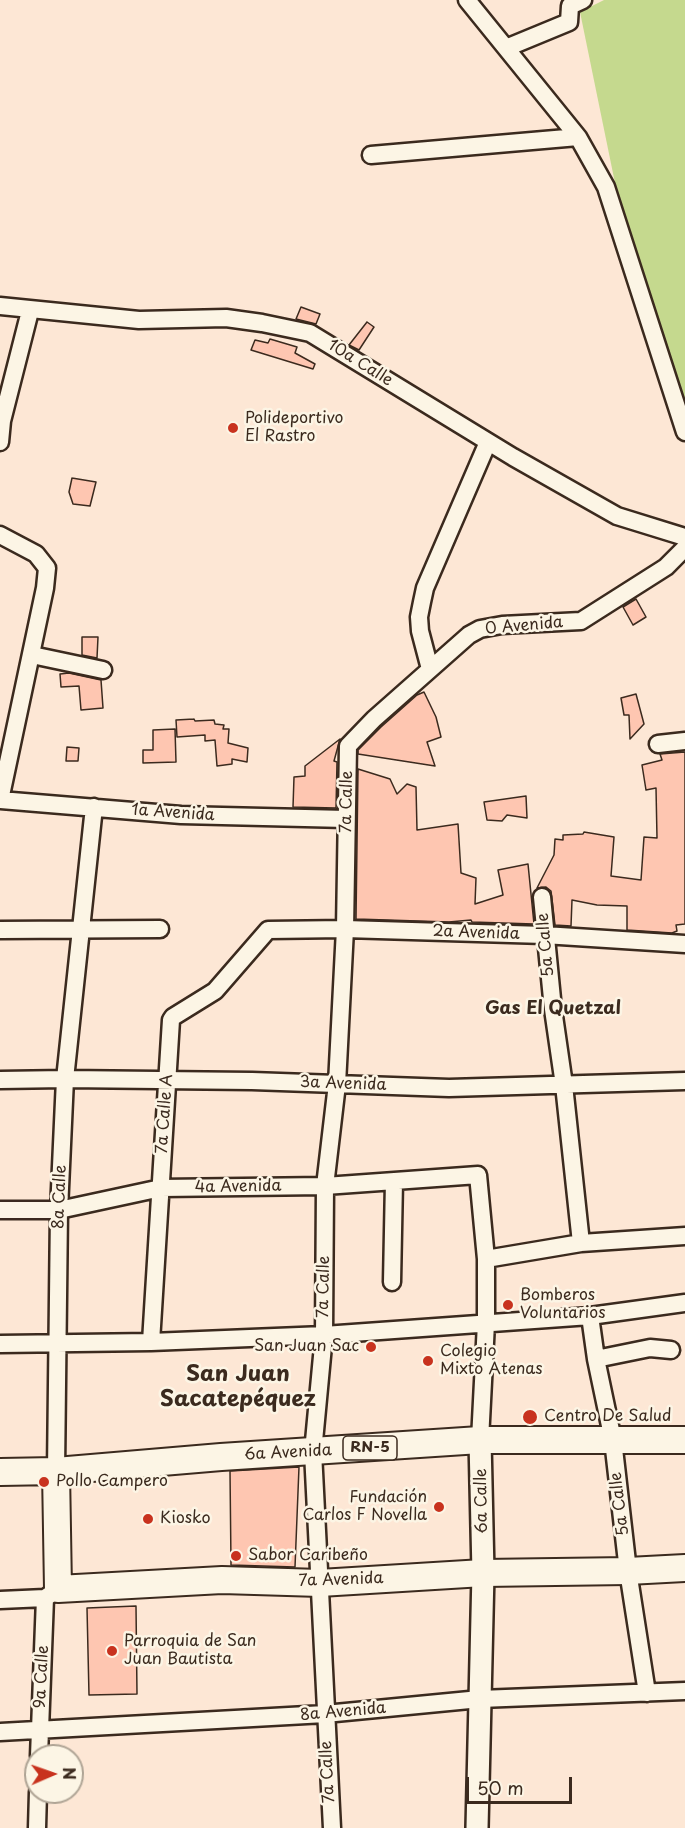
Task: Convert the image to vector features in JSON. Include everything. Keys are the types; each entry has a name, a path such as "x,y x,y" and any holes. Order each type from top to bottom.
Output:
{"main road":[{"name":"6a Avenida","path":"0,1472 56,1471 221,1457 480,1440 685,1440"},
{"name":"8a Calle","path":"52,1594 56,1471"},
{"name":"7a Avenida","path":"52,1594 222,1580 320,1582 483,1573 685,1568"}],"street":[{"path":"467,0 578,137 606,187 685,432"},
{"path":"506,48 568,22 570,6 583,0"},
{"path":"371,155 578,137"},
{"name":"10a Calle","path":"0,306 139,320 226,318 262,322 310,333 488,442 617,516 685,537"},
{"path":"0,442 1,421 30,310"},
{"path":"430,669 420,631 419,618 424,595 488,442"},
{"path":"0,536 36,554 47,568 32,655 0,800"},
{"name":"0 Avenida","path":"348,746 374,718 469,635 480,629 502,625 580,621 666,567 685,548"},
{"path":"32,655 103,670"},
{"path":"658,744 685,741"},
{"name":"7a Calle","path":"332,1828 313,1452 324,1335 325,1186 337,1084 345,929 348,746"},
{"name":"1a Avenida","path":"0,800 181,815 346,819"},
{"name":"8a Calle","path":"56,1471 59,1210 65,1079 94,807"},
{"name":"5a Calle","path":"542,897 544,935 564,1085 581,1243"},
{"name":"2a Avenida","path":"268,930 345,929 544,935 685,944"},
{"path":"0,930 159,930"},
{"name":"7a Calle A","path":"151,1342 171,1020 215,991 268,930"},
{"name":"3a Avenida","path":"0,1080 168,1080 448,1088 685,1081"},
{"name":"4a Avenida","path":"0,1210 59,1210 160,1188 325,1186 478,1175"},
{"name":"6a Calle","path":"477,1828 483,1573 480,1440 486,1323 486,1258 478,1175"},
{"path":"392,1282 394,1180"},
{"path":"486,1258 581,1243 685,1236"},
{"path":"0,1344 151,1342 324,1335 590,1316 685,1303"},
{"name":"5a Calle","path":"590,1316 596,1359 613,1440 628,1571 647,1693"},
{"path":"596,1359 650,1348 671,1350"},
{"name":"7a Avenida","path":"0,1600 52,1594"},
{"name":"9a Calle","path":"39,1744 52,1594"},
{"name":"8a Avenida","path":"0,1732 325,1714 480,1699 685,1691"},
{"path":"37,1828 38,1804"}],"green space":[{"path":"604,0 685,0 685,418 615,183 580,12"}],"building":[{"path":"301,307 320,314 316,324 296,319"},
{"path":"367,322 374,327 359,350 349,345"},
{"path":"270,339 297,347 295,353 315,364 313,369 251,350 255,340 268,343"},
{"path":"72,478 96,482 90,506 73,504 69,492"},
{"path":"636,599 646,617 633,625 623,607"},
{"path":"82,637 98,637 97,658 82,655"},
{"path":"69,673 101,680 103,708 81,710 79,686 61,687 60,674"},
{"path":"424,692 436,717 441,737 427,742 435,766 358,754 358,750 381,727 417,695"},
{"path":"636,694 644,724 630,739 629,715 624,715 621,698"},
{"path":"194,719 195,721 214,720 215,724 224,725 223,729 229,729 228,743 248,748 247,762 232,759 232,764 217,766 215,740 205,741 205,735 177,737 176,720"},
{"path":"175,729 176,762 143,763 143,750 153,750 153,730"},
{"path":"340,739 334,761 337,762 336,808 293,807 294,777 305,776 305,766"},
{"path":"67,747 79,748 78,761 66,761"},
{"path":"685,752 685,924 676,925 677,931 672,933 627,930 627,906 597,905 572,900 571,926 555,925 551,891 546,887 537,888 554,855 555,839 563,840 563,835 583,834 584,832 614,837 611,876 641,880 644,837 657,838 656,788 646,790 642,765 662,760 660,754"},
{"path":"358,769 390,779 397,794 407,784 416,787 417,830 458,824 461,873 476,878 475,904 503,895 498,870 528,864 534,924 472,922 471,920 449,922 356,919"},
{"path":"526,796 527,818 507,815 502,821 487,820 484,802"},
{"path":"299,1467 295,1567 231,1565 230,1471"},
{"name":"Parroquia de San Juan Bautista","path":"136,1606 137,1694 89,1695 87,1608"}],"place":[{"name":"Polideportivo El Rastro","path":"233,428"},
{"name":"Bomberos Voluntarios","path":"508,1305"},
{"name":"San Juan Sac","path":"371,1347"},
{"name":"Colegio Mixto Atenas","path":"428,1361"},
{"name":"Centro De Salud","path":"530,1417"},
{"name":"Pollo Campero","path":"44,1482"},
{"name":"Fundación Carlos F Novella","path":"439,1507"},
{"name":"Kiosko","path":"148,1519"},
{"name":"Sabor Caribeño","path":"236,1556"},
{"name":"Parroquia de San Juan Bautista","path":"112,1651"}],"district":[{"name":"Gas El Quetzal","path":"553,1009"},
{"name":"San Juan Sacatepéquez","path":"238,1388"}]}
